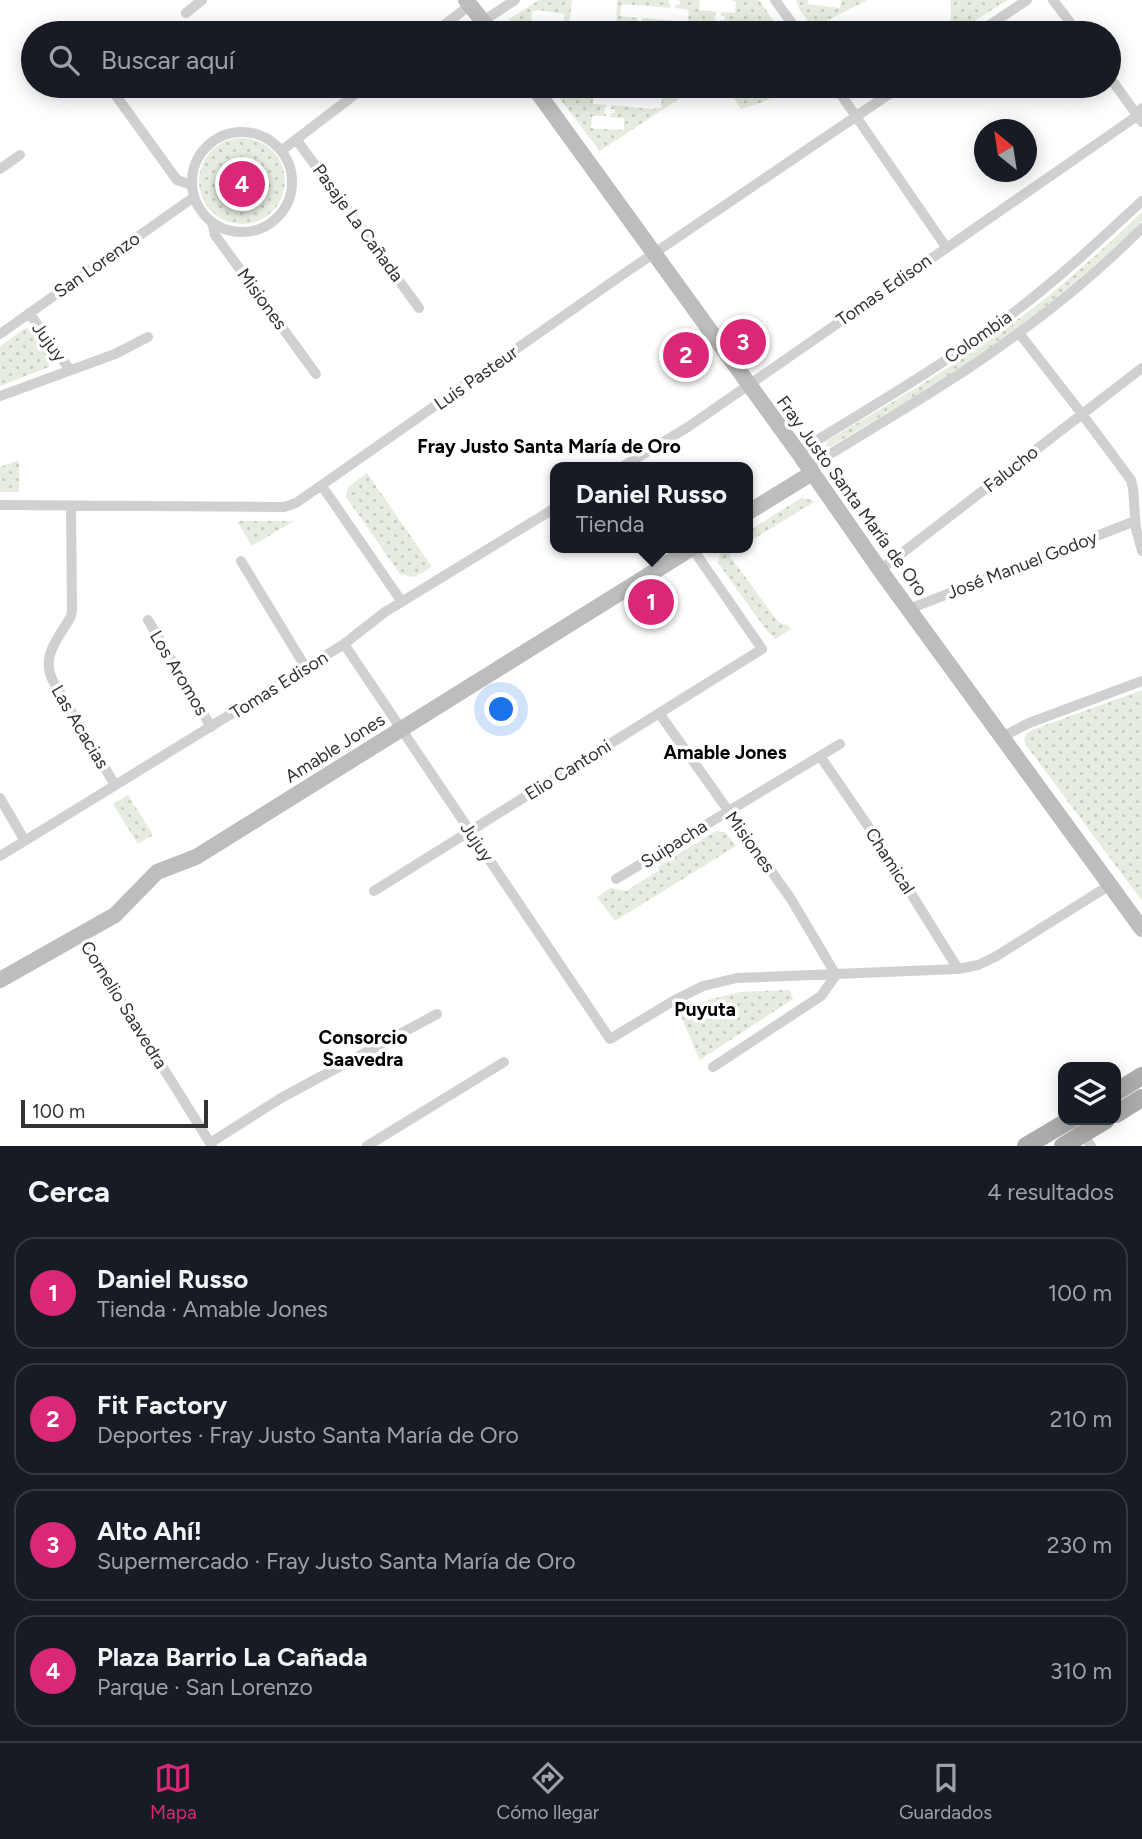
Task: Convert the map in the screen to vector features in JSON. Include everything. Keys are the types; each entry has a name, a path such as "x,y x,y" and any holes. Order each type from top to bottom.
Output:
{"main road":[{"path":"468,3 482,21"},
{"name":"Fray Justo Santa María de Oro","path":"542,98 1142,929"},
{"path":"753,509 811,470"},
{"name":"Amable Jones","path":"0,980 115,915 157,873 196,857 684,553"},
{"path":"1121,1089 1142,1076"},
{"path":"1121,1111 1142,1098"},
{"path":"1026,1146 1079,1130"},
{"path":"1063,1146 1079,1130"}],"street":[{"path":"186,13 202,0"},
{"path":"493,21 515,0"},
{"path":"775,0 783,6"},
{"path":"996,21 1027,0"},
{"path":"1053,0 1068,21"},
{"path":"448,21 468,3"},
{"path":"1121,91 1140,115"},
{"path":"118,98 177,180 193,191"},
{"path":"281,151 350,98"},
{"path":"843,98 946,247"},
{"name":"Luis Pasteur","path":"0,505 284,507 296,503 654,253 883,98"},
{"name":"Tomas Edison","path":"630,462 688,427 1140,115"},
{"path":"230,133 253,133 263,136 281,151 288,161 292,184 290,196 278,217 258,229 234,232 212,222 201,211 193,191 192,174 201,153 209,144 230,133"},
{"name":"Pasaje La Cañada","path":"296,139 419,308"},
{"path":"0,169 20,155"},
{"name":"San Lorenzo","path":"0,334 193,191"},
{"name":"Colombia","path":"798,452 1009,316 1082,256 1142,201"},
{"name":"Misiones","path":"212,222 215,235 316,374"},
{"name":"Colombia","path":"811,470 1019,333 1065,299 1142,228"},
{"name":"Jujuy","path":"29,313 70,370"},
{"path":"1019,333 1131,480 1135,521 1142,551"},
{"path":"0,396 114,354 148,337"},
{"name":"Falucho","path":"880,569 1142,368"},
{"path":"322,486 402,602"},
{"name":"Las Acacias","path":"71,506 72,610 51,650 47,667 116,785"},
{"name":"Tomas Edison","path":"0,856 306,668 344,644 385,612 550,511"},
{"name":"José Manuel Godoy","path":"909,609 1135,521"},
{"name":"Elio Cantoni","path":"374,891 762,649 695,553"},
{"path":"241,561 306,668"},
{"name":"Los Aromos","path":"148,620 211,727"},
{"name":"Jujuy","path":"344,644 610,1039 673,1000 703,986 737,978 836,975"},
{"path":"1002,737 1029,723 1142,681"},
{"name":"Misiones","path":"659,713 791,899 836,975"},
{"name":"Suipacha","path":"616,879 839,744"},
{"name":"Chamical","path":"820,756 879,842 958,969"},
{"path":"0,798 25,841"},
{"path":"713,1067 821,996 836,975 958,969 978,965 1004,952 1110,885"},
{"name":"Cornelio Saavedra","path":"80,935 211,1144"},
{"path":"211,1144 281,1098 437,1014"},
{"path":"367,1146 504,1062"}],"shaded area":[{"path":"539,0 572,0 569,21 564,21 565,14 538,10 532,11 531,21 509,19"},
{"path":"617,0 669,0 671,4 670,8 622,4 620,16 638,18 637,21 616,21"},
{"path":"676,0 700,0 699,10 717,12 716,21 688,21 689,10 675,8 680,1"},
{"path":"731,0 759,0 774,21 724,21 725,16 721,16 721,12 735,13 736,2"},
{"path":"796,0 808,0 808,4 840,8 841,0 867,0 826,21 808,21"},
{"path":"951,0 1008,0 974,21 951,20"},
{"path":"642,18 676,21 642,21"},
{"path":"559,98 593,98 593,104 607,105 604,110 606,116 592,116 591,128 624,130 624,118 610,117 611,113 615,113 611,105 652,109 661,108 662,98 680,98 600,151"},
{"path":"734,98 771,98 763,102 741,109"},
{"path":"242,138 266,145 278,157 285,181 278,205 266,217 242,224 218,217 206,205 199,181 206,157 218,145"},
{"path":"1142,212 1142,221 1109,253 1003,339 918,395 830,447 826,446 827,441 1001,332 1070,278"},
{"path":"28,328 34,332 50,357 49,367 0,386 0,346"},
{"path":"19,460 19,492 0,492 0,467"},
{"path":"367,473 432,567 414,577 400,574 346,497 348,487"},
{"path":"801,498 814,502 753,539 753,528"},
{"path":"237,521 294,521 252,546"},
{"path":"720,553 732,553 729,555 779,623 788,625 791,629 776,639 767,631 718,563"},
{"path":"1142,690 1142,901 1024,740 1026,734 1032,730"},
{"path":"128,795 153,835 138,844 113,804"},
{"path":"716,831 725,832 736,846 615,921 597,897 611,888 626,891 658,871 659,866"},
{"path":"790,990 793,999 700,1060 680,1014 708,1000 740,992"}],"place":[{"name":"Plaza Barrio La Cañada","path":"242,184"},
{"name":"Alto Ahí!","path":"743,342"},
{"name":"Fit Factory","path":"686,355"},
{"name":"Daniel Russo","path":"651,602"}],"district":[{"name":"Fray Justo Santa María de Oro","path":"549,446"},
{"name":"Amable Jones","path":"725,752"},
{"name":"Puyuta","path":"705,1009"},
{"name":"Consorcio Saavedra","path":"363,1048"}]}
